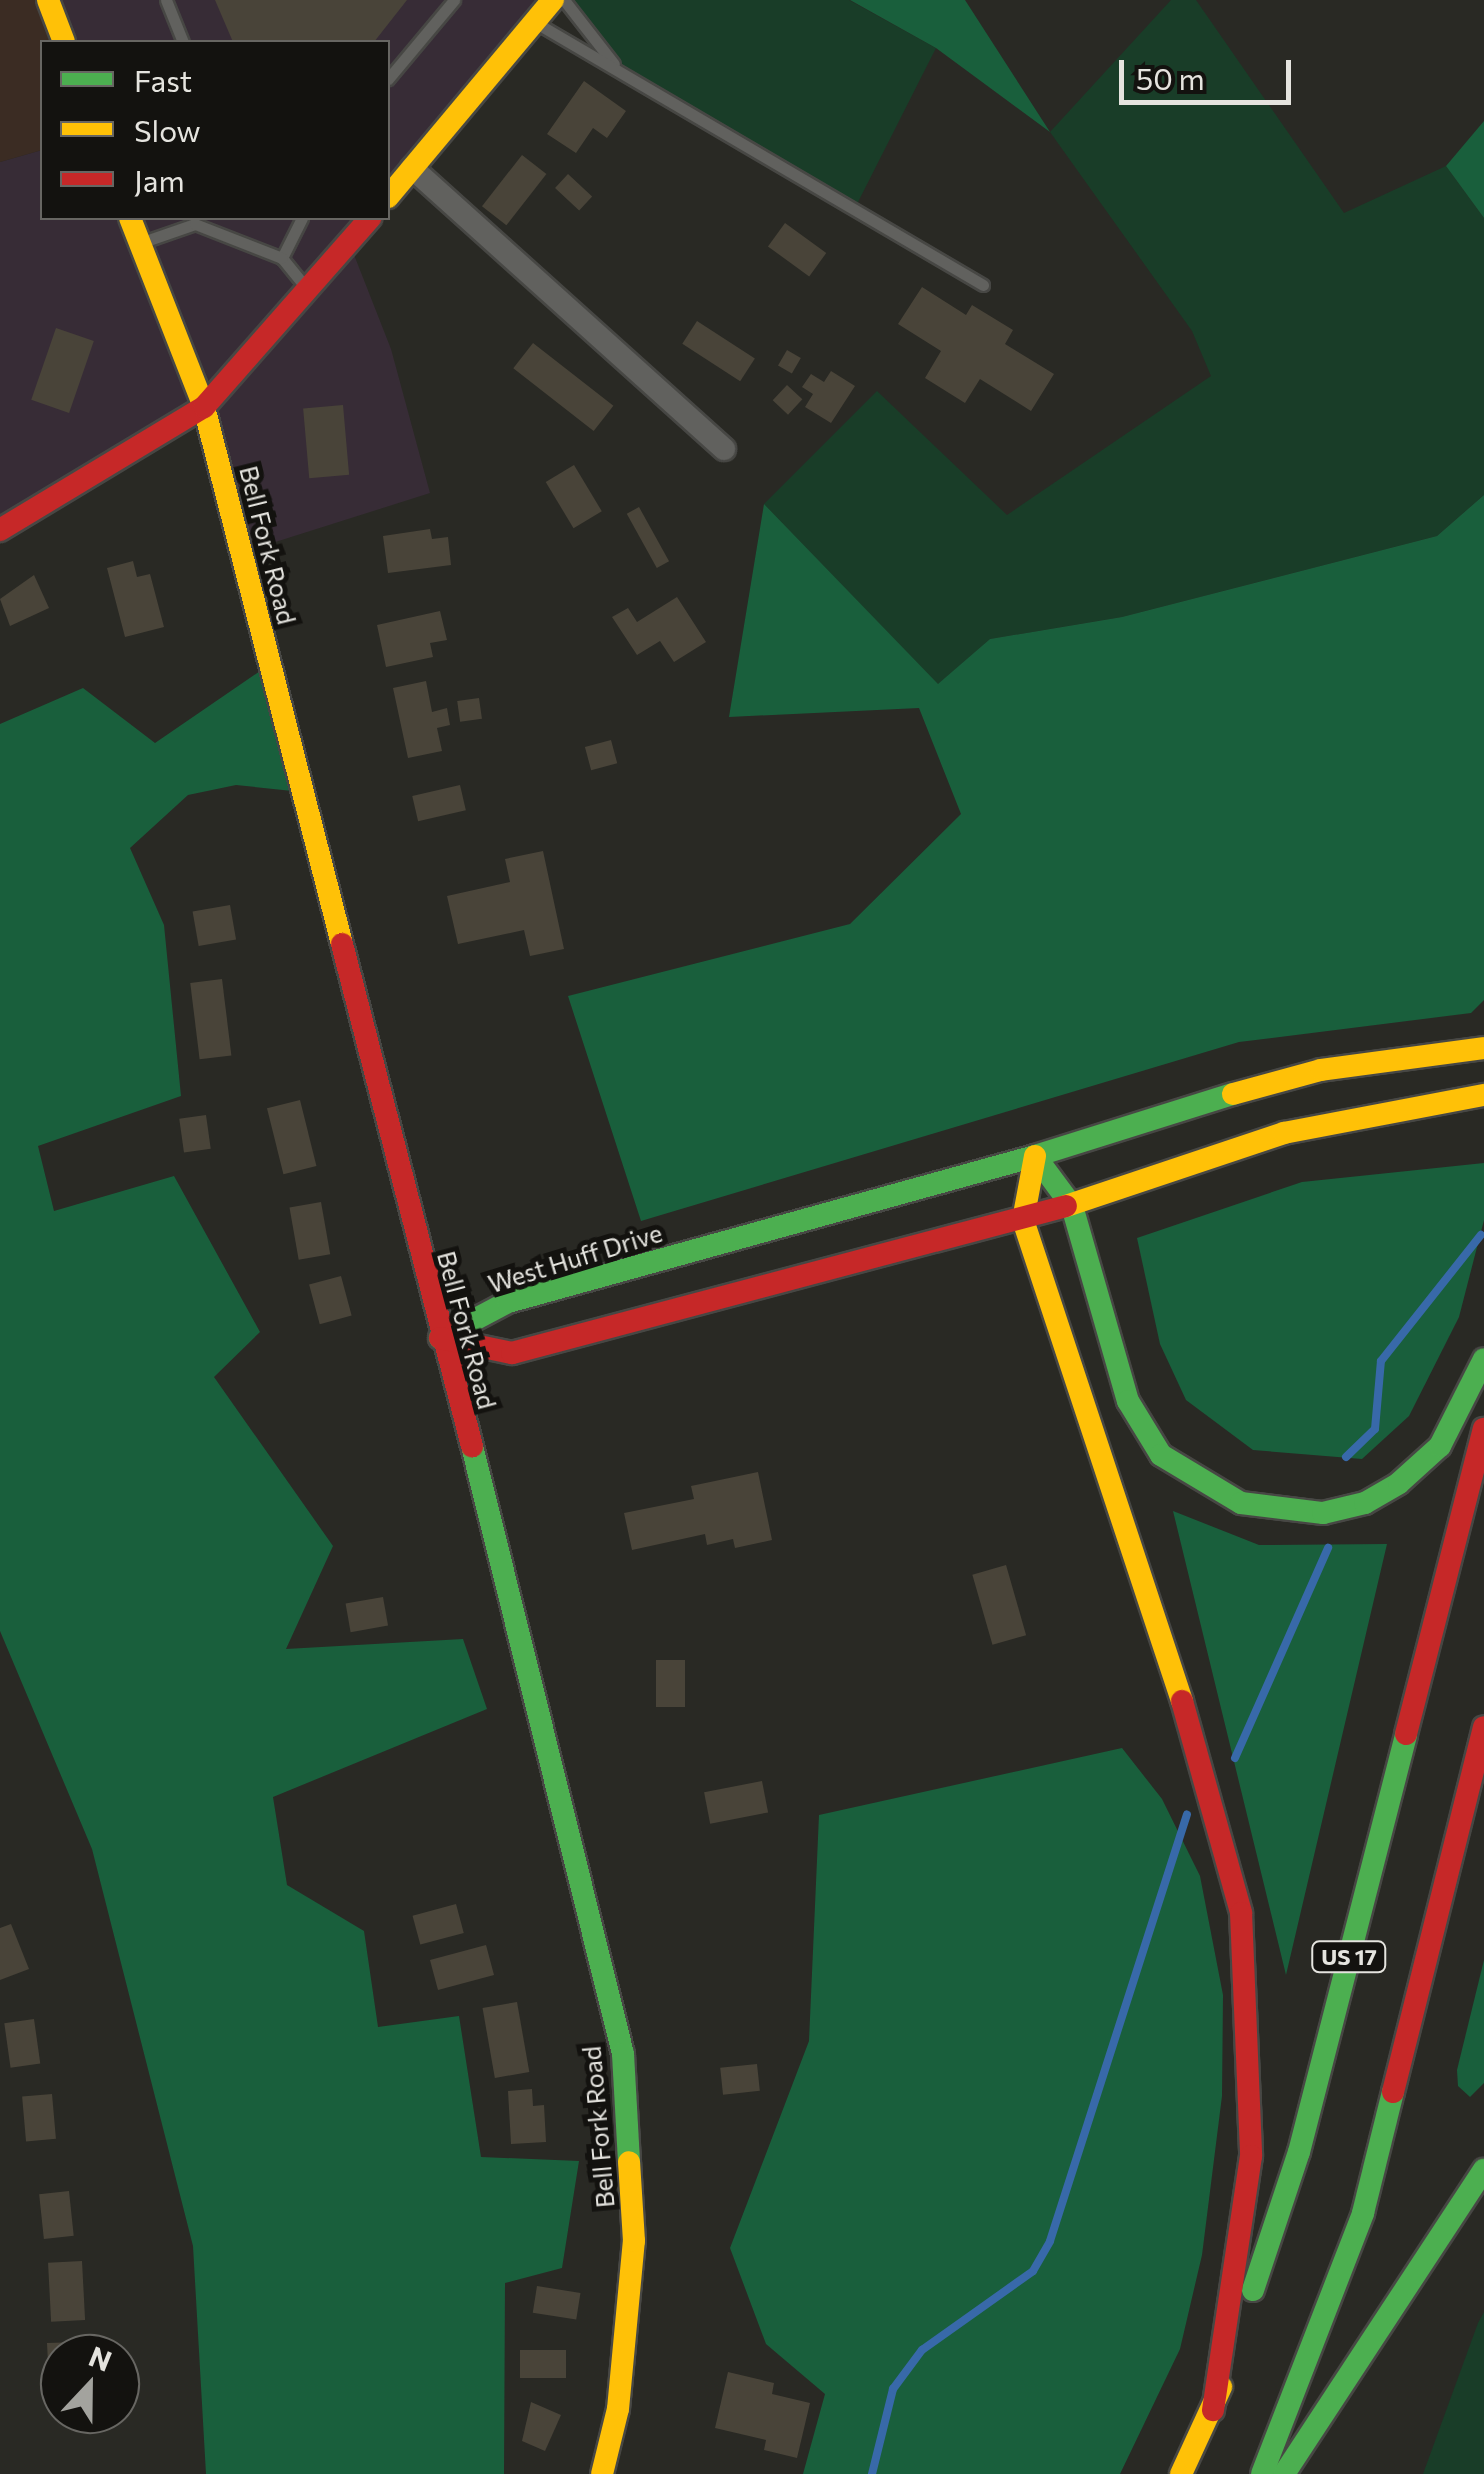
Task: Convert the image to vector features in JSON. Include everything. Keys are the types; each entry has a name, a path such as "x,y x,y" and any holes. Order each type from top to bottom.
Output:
{"main road":[{"path":"48,0 63,40"},
{"path":"390,195 553,0"},
{"name":"Bell Fork Road","path":"131,220 204,408 440,1338 584,1880 623,2054 634,2241 618,2409 602,2474"},
{"path":"0,530 204,408 368,220"},
{"name":"West Huff Drive","path":"440,1338 508,1302 1035,1156 1321,1070 1484,1048"},
{"path":"440,1338 512,1353 1072,1206 1284,1134 1484,1095"},
{"path":"1035,1156 1072,1206 1128,1402 1161,1455 1241,1504 1283,1514 1323,1513 1365,1502 1399,1483 1440,1446 1484,1359"},
{"path":"1035,1156 1022,1220 1213,1795 1242,1913 1250,2156 1213,2410"},
{"name":"US 17","path":"1180,2474 1213,2410 1299,2152 1484,1429"},
{"name":"US 17","path":"1262,2474 1364,2213 1484,1727"},
{"path":"1284,2474 1484,2170"}],"street":[{"path":"412,168 724,449"}],"lane":[{"path":"166,0 182,40"},
{"path":"390,77 454,0"},
{"path":"564,0 616,67"},
{"path":"534,22 982,285"},
{"path":"282,258 301,220"},
{"path":"140,243 196,221 282,258 307,289"}],"shaded area":[{"path":"0,0 48,0 63,40 40,40 40,151 0,162"},
{"path":"48,0 552,0 390,193 390,40 63,40"},
{"path":"40,151 40,220 367,220 349,242 391,349 430,493 241,553 205,408 0,530 0,162"}],"green space":[{"path":"564,0 849,0 936,48 854,210 616,67"},
{"path":"850,0 965,0 1050,132 936,48"},
{"path":"1171,0 1196,0 1344,213 1446,166 1484,218 1484,495 1437,536 1122,617 990,639 938,685 764,504 877,391 1007,515 1211,376 1192,331 1050,132"},
{"path":"1484,121 1484,218 1446,166"},
{"path":"1484,495 1484,1000 1471,1013 1239,1042 641,1221 568,996 850,924 961,814 919,708 729,717 764,504 938,684 990,639 1122,617 1437,536"},
{"path":"263,669 302,792 236,785 188,795 130,848 164,925 181,1096 38,1146 54,1211 174,1176 260,1332 214,1377 333,1546 286,1649 463,1639 487,1709 273,1797 287,1885 364,1931 378,2027 459,2016 481,2157 579,2161 562,2268 505,2283 504,2474 206,2474 193,2246 92,1849 0,1631 0,724 83,688 155,743"},
{"path":"1484,1163 1484,1220 1459,1317 1409,1416 1362,1459 1253,1450 1186,1400 1160,1344 1137,1238 1302,1182"},
{"path":"1173,1511 1259,1545 1387,1544 1286,1975"},
{"path":"1122,1748 1162,1799 1200,1876 1223,1995 1222,2096 1202,2255 1180,2349 1120,2474 803,2474 825,2394 766,2344 730,2248 809,2041 819,1815"},
{"path":"1484,1960 1484,2083 1470,2097 1458,2086 1457,2070"},
{"path":"1484,2312 1484,2474 1423,2474 1478,2323"}],"building":[{"path":"215,0 407,0 376,40 232,40"},
{"path":"584,81 626,111 607,138 593,128 576,153 547,134"},
{"path":"522,155 546,174 506,225 482,206"},
{"path":"568,174 592,197 579,210 555,188"},
{"path":"785,223 826,253 809,276 768,246"},
{"path":"922,287 966,315 972,305 1013,330 1005,344 1054,374 1031,411 980,379 965,403 925,378 941,351 898,324"},
{"path":"697,321 755,359 740,381 682,344"},
{"path":"56,328 94,341 69,413 31,400"},
{"path":"533,343 613,406 594,431 513,368"},
{"path":"787,350 801,358 792,374 778,366"},
{"path":"831,371 855,386 831,423 805,407 813,394 802,387 811,374 824,382"},
{"path":"787,385 802,399 788,415 773,400"},
{"path":"343,405 349,475 309,478 303,408"},
{"path":"574,465 602,511 574,528 546,482"},
{"path":"639,507 669,561 657,568 627,514"},
{"path":"430,529 432,539 448,537 451,565 388,573 383,536"},
{"path":"133,561 137,577 150,574 164,627 125,637 107,568"},
{"path":"34,575 49,608 10,626 0,599"},
{"path":"677,597 706,642 674,662 660,641 637,655 612,617 628,608 637,622"},
{"path":"440,611 447,640 430,643 433,657 386,667 377,625"},
{"path":"426,681 432,712 447,708 450,725 437,728 442,751 408,758 393,688"},
{"path":"479,698 482,719 460,722 457,701"},
{"path":"611,740 617,763 591,770 585,747"},
{"path":"460,785 466,810 418,821 412,796"},
{"path":"543,851 564,949 530,956 524,930 458,944 447,896 510,882 505,859"},
{"path":"230,905 236,939 199,946 193,912"},
{"path":"222,979 231,1055 200,1059 190,983"},
{"path":"300,1100 316,1166 283,1174 267,1108"},
{"path":"206,1115 211,1149 184,1152 179,1119"},
{"path":"321,1202 330,1254 299,1260 289,1208"},
{"path":"341,1276 352,1316 320,1324 309,1285"},
{"path":"758,1472 772,1540 735,1548 733,1539 707,1545 705,1534 632,1550 624,1513 694,1499 691,1486"},
{"path":"1006,1565 1026,1635 992,1645 972,1575"},
{"path":"383,1597 388,1626 351,1632 346,1604"},
{"path":"656,1660 685,1660 685,1707 656,1707"},
{"path":"762,1781 768,1812 710,1824 704,1792"},
{"path":"456,1904 464,1933 420,1945 413,1916"},
{"path":"11,1924 29,1969 0,1980 0,1928"},
{"path":"486,1945 494,1975 438,1990 430,1960"},
{"path":"517,2002 529,2072 495,2078 483,2008"},
{"path":"34,2019 40,2064 11,2068 4,2023"},
{"path":"757,2064 760,2091 723,2095 720,2068"},
{"path":"532,2089 533,2106 544,2105 546,2142 511,2144 508,2091"},
{"path":"52,2094 56,2139 26,2141 22,2097"},
{"path":"69,2191 74,2236 44,2239 39,2194"},
{"path":"82,2261 85,2320 51,2322 48,2263"},
{"path":"537,2286 580,2293 576,2320 533,2313"},
{"path":"520,2350 566,2350 566,2378 520,2378"},
{"path":"728,2372 774,2383 772,2394 810,2403 797,2458 764,2450 766,2440 715,2428"},
{"path":"531,2402 561,2415 545,2451 522,2441"}],"waterway":[{"path":"1346,1457 1375,1429 1381,1361 1481,1235"},
{"path":"1235,1758 1328,1548"},
{"path":"872,2474 893,2389 922,2350 1033,2271 1050,2241 1187,1814"}],"traffic: fast":[{"path":"440,1338 508,1302 1035,1156 1233,1094"},
{"path":"1035,1156 1072,1206 1128,1401 1161,1455 1241,1503 1323,1513 1365,1503 1399,1483 1440,1446 1484,1359"},
{"path":"472,1446 623,2054 629,2162"},
{"path":"1253,2290 1299,2152 1406,1734"},
{"path":"1262,2474 1363,2213 1393,2092"},
{"path":"1284,2474 1484,2170"}],"traffic: slow":[{"path":"48,0 63,40"},
{"path":"390,195 553,0"},
{"path":"131,220 204,407 342,944"},
{"path":"1233,1094 1321,1070 1484,1048"},
{"path":"1066,1206 1284,1133 1484,1095"},
{"path":"1035,1156 1023,1220 1182,1701"},
{"path":"602,2474 618,2409 634,2241 629,2162"},
{"path":"1181,2474 1221,2387"}],"traffic: jam":[{"path":"0,530 204,407 368,220"},
{"path":"342,944 472,1446"},
{"path":"440,1338 512,1353 1066,1206"},
{"path":"1406,1734 1484,1429"},
{"path":"1182,1701 1241,1913 1251,2156 1213,2410"},
{"path":"1393,2092 1484,1727"}]}
